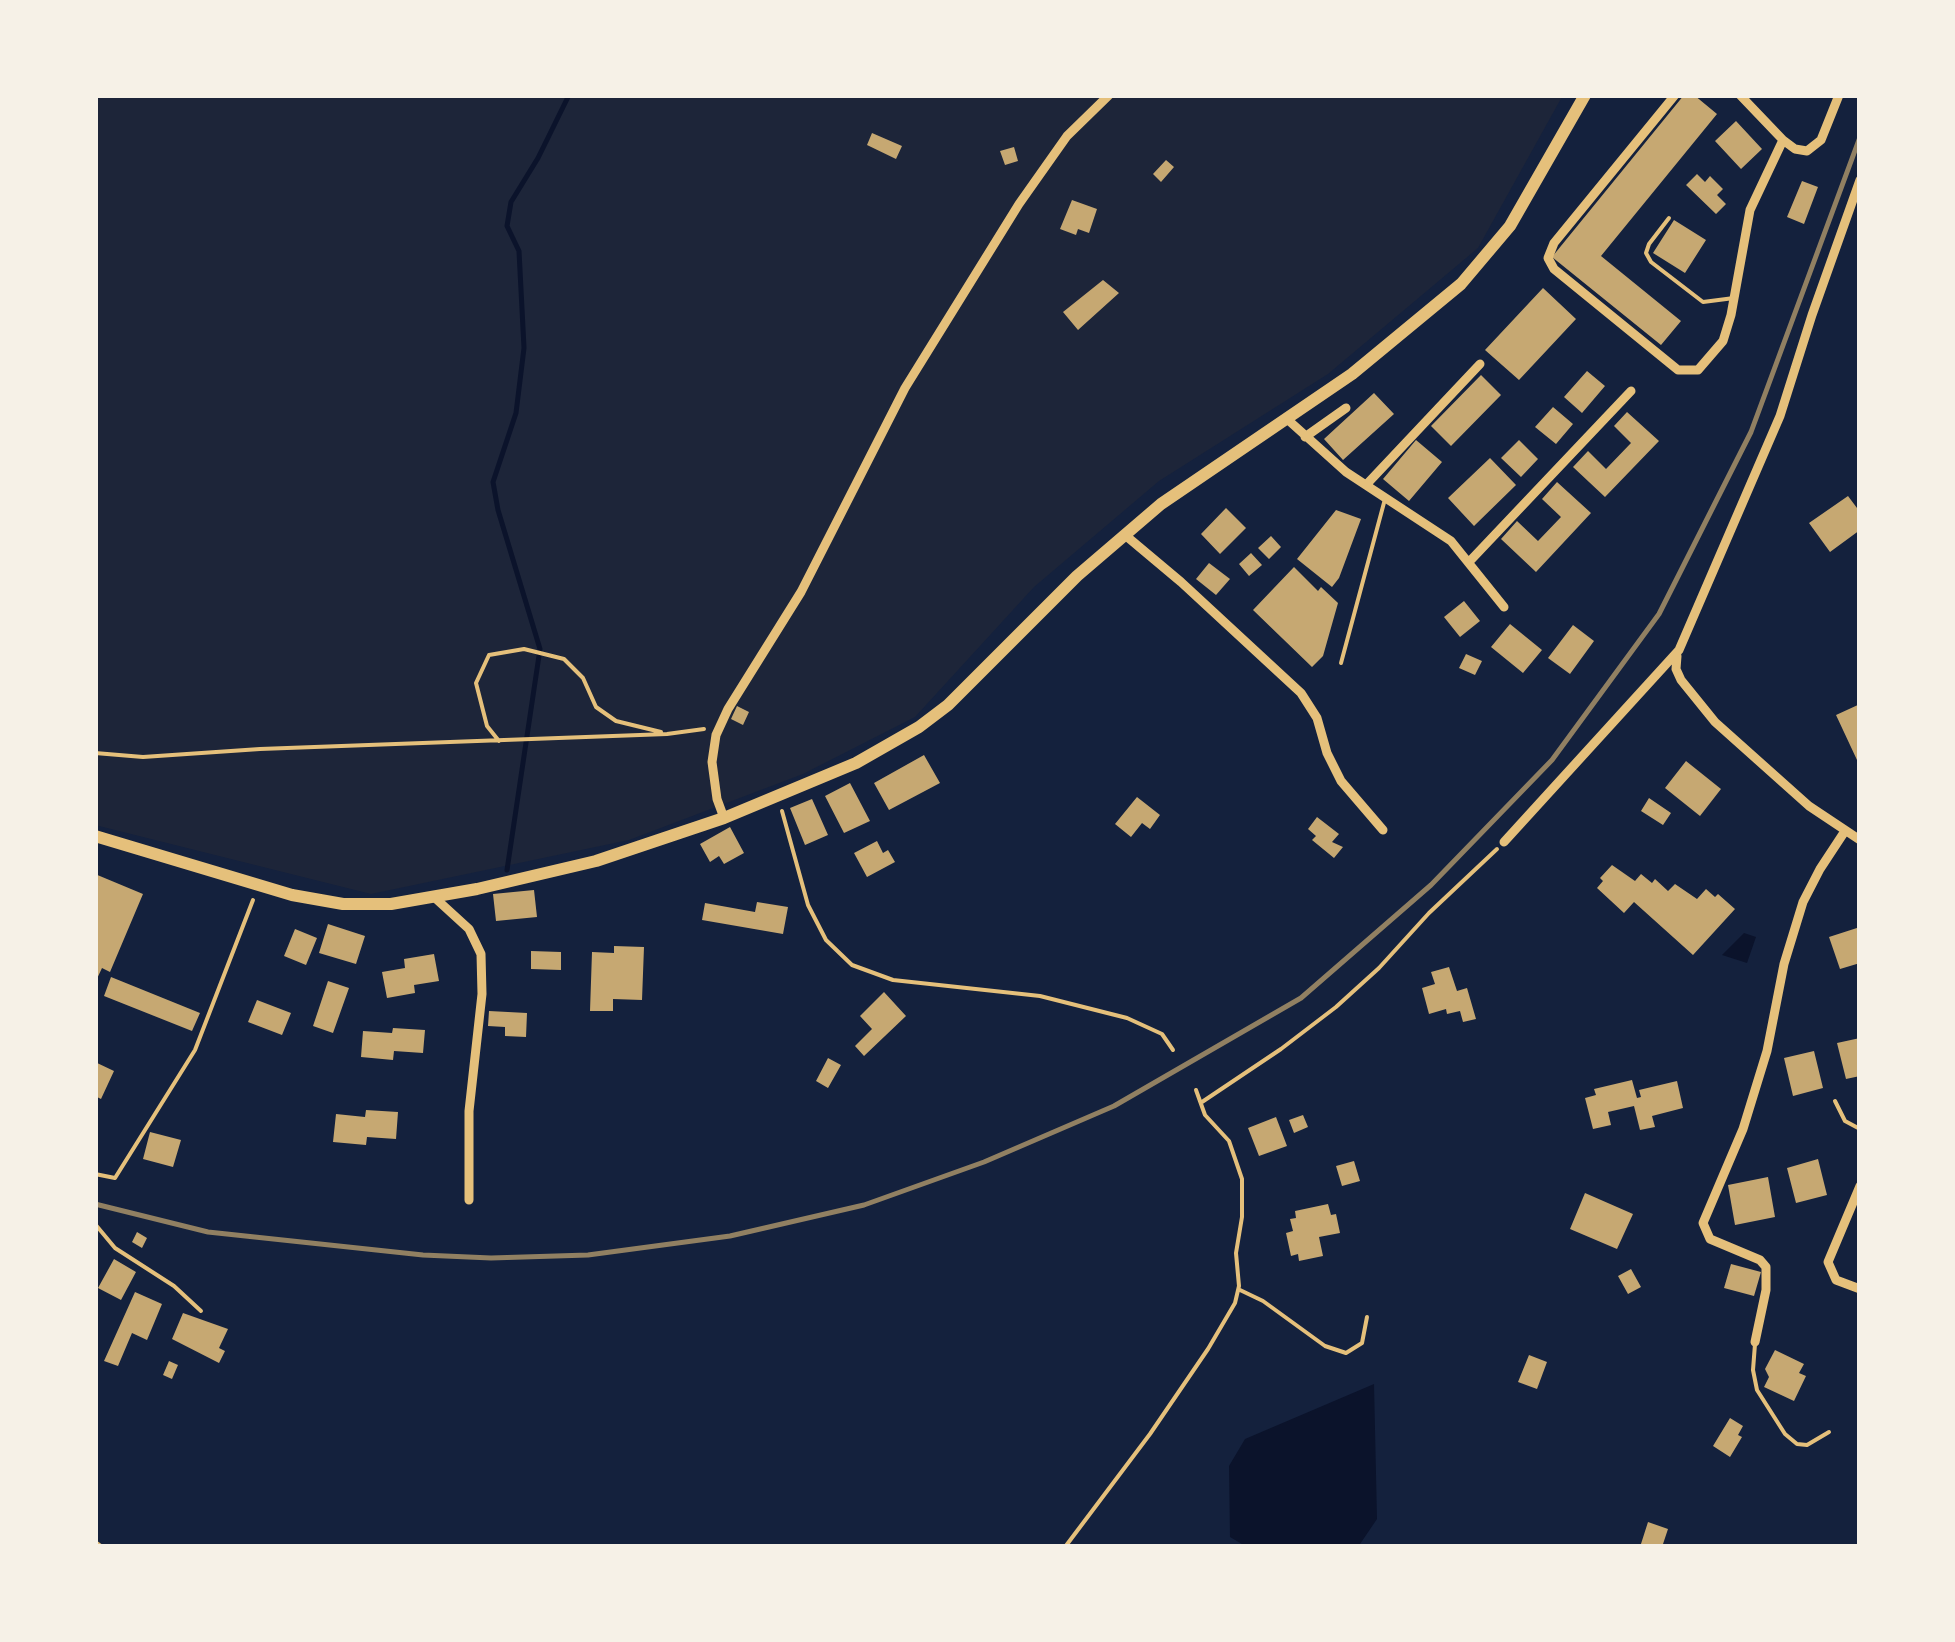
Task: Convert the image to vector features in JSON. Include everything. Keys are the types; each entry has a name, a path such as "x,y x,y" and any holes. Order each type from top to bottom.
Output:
{"main road":[{"path":"95,836 258,886 324,902 358,905 434,897 580,866 724,818 856,763 919,727 961,693 1054,599 1161,504 1352,374 1452,292 1484,260 1518,213 1585,95"}],"street":[{"path":"724,818 713,775 718,728 795,602 892,412 932,344 1048,161 1067,136 1110,95"},
{"path":"1675,95 1549,252 1550,262 1666,363 1684,371 1698,370 1717,351 1728,328 1750,210 1782,140"},
{"path":"1740,95 1782,140 1800,150 1817,146 1839,95"},
{"path":"1860,180 1780,416 1679,650 1676,666 1679,676 1715,722 1810,806 1860,840"},
{"path":"1366,486 1480,364"},
{"path":"1469,562 1632,392"},
{"path":"1306,437 1346,408"},
{"path":"1287,418 1366,486 1438,531 1469,562 1504,607"},
{"path":"1125,535 1301,693 1316,718 1341,781 1383,830"},
{"path":"1504,842 1679,650"},
{"path":"1755,1342 1766,1290 1766,1268 1760,1260 1710,1239 1704,1219 1743,1129 1767,1051 1784,964 1804,902 1820,869 1846,831"},
{"path":"434,897 474,936 482,964 469,1111 469,1200"},
{"path":"1860,1186 1828,1257 1828,1267 1836,1280 1860,1289"}],"lane":[{"path":"1669,218 1648,244 1646,254 1650,262 1703,302 1734,298"},
{"path":"1341,663 1386,498"},
{"path":"1835,1101 1845,1122 1860,1130"},
{"path":"95,1224 115,1248 174,1286 202,1311"},
{"path":"1755,1342 1753,1370 1757,1390 1785,1434 1793,1442 1808,1445 1829,1432"},
{"path":"95,1542 102,1547"}],"path":[{"path":"498,742 486,726 476,682 489,655 524,649 564,660 583,678 596,707 616,721 667,734"},
{"path":"95,753 143,756 498,742 718,728"},
{"path":"778,797 808,905 826,940 852,965 894,980 1040,996 1126,1018 1162,1034 1173,1050"},
{"path":"1201,1103 1336,1007 1504,842"},
{"path":"95,1174 115,1178 195,1050 258,886"},
{"path":"1065,1547 1150,1434 1235,1302 1242,1180 1229,1141 1205,1115 1196,1090"},
{"path":"1238,1288 1263,1301 1325,1346 1346,1354 1362,1343 1367,1316"}],"shaded area":[{"path":"95,95 1563,95 1478,248 1328,374 1159,481 1034,587 915,717 803,774 629,840 371,894 95,825"},
{"path":"1744,933 1756,937 1747,963 1722,955"},
{"path":"1374,1384 1377,1519 1358,1547 1247,1547 1230,1537 1229,1466 1245,1439"}],"building":[{"path":"1684,95 1694,95 1717,114 1601,256 1681,321 1661,345 1552,257"},
{"path":"1736,121 1762,149 1741,169 1715,141"},
{"path":"872,133 902,146 896,159 867,145"},
{"path":"1014,147 1018,161 1005,165 1000,151"},
{"path":"1166,160 1174,167 1161,182 1153,174"},
{"path":"1697,174 1705,182 1710,176 1723,189 1717,195 1726,204 1716,214 1686,185"},
{"path":"1802,181 1818,187 1804,224 1787,217"},
{"path":"1072,200 1097,209 1089,233 1078,229 1076,235 1060,229"},
{"path":"1674,220 1706,240 1685,273 1653,253"},
{"path":"1103,280 1119,293 1078,330 1063,312"},
{"path":"1543,288 1576,319 1519,380 1485,350"},
{"path":"1587,371 1605,386 1582,413 1564,397"},
{"path":"1481,375 1501,395 1451,446 1431,426"},
{"path":"1374,393 1394,414 1343,460 1324,439"},
{"path":"1553,407 1573,424 1556,444 1535,427"},
{"path":"1627,412 1659,441 1605,497 1573,467 1588,451 1606,469 1631,443 1614,426"},
{"path":"1416,440 1442,462 1409,501 1383,479"},
{"path":"1519,440 1538,459 1521,477 1501,458"},
{"path":"1490,458 1516,485 1474,526 1448,498"},
{"path":"1557,482 1591,513 1536,572 1501,539 1517,521 1538,541 1561,517 1542,499"},
{"path":"1848,496 1860,512 1860,530 1830,552 1809,523"},
{"path":"1226,508 1246,528 1220,554 1201,534"},
{"path":"1336,510 1361,519 1332,587 1297,559"},
{"path":"1271,536 1281,547 1269,559 1258,548"},
{"path":"1251,553 1262,565 1249,576 1239,564"},
{"path":"1209,563 1230,579 1216,595 1196,579"},
{"path":"1294,567 1318,591 1321,587 1338,603 1323,656 1312,667 1253,610"},
{"path":"1464,601 1480,621 1460,637 1444,617"},
{"path":"1510,624 1542,650 1523,673 1491,647"},
{"path":"1573,625 1594,641 1570,674 1548,658"},
{"path":"1466,654 1482,661 1475,675 1459,668"},
{"path":"1860,704 1860,759 1857,760 1836,715"},
{"path":"737,706 749,712 743,725 731,719"},
{"path":"924,755 940,783 889,810 874,783"},
{"path":"1686,761 1721,789 1700,816 1665,788"},
{"path":"850,783 870,821 844,833 825,796"},
{"path":"1137,797 1160,815 1150,829 1142,823 1131,837 1115,824"},
{"path":"1649,798 1671,813 1663,825 1641,811"},
{"path":"812,799 828,835 805,845 790,808"},
{"path":"1317,817 1339,834 1332,842 1343,847 1334,858 1312,840 1316,836 1308,829"},
{"path":"730,827 744,853 724,864 719,856 710,862 700,844"},
{"path":"877,841 883,853 888,850 895,862 867,877 854,853"},
{"path":"1612,865 1635,881 1641,874 1652,883 1655,879 1668,891 1675,884 1697,899 1706,889 1735,909 1693,955 1634,902 1624,913 1597,888"},
{"path":"95,874 143,894 110,972 102,968 95,983"},
{"path":"534,890 537,917 496,921 493,894"},
{"path":"757,902 788,907 783,934 702,920 705,903 755,912"},
{"path":"328,924 365,936 356,964 319,953"},
{"path":"1860,927 1860,963 1840,969 1829,937"},
{"path":"295,929 317,938 306,965 284,956"},
{"path":"614,946 644,947 642,1000 613,999 613,1011 590,1011 592,952 614,953"},
{"path":"531,951 561,952 561,970 531,969"},
{"path":"434,954 439,981 414,985 415,993 387,998 382,972 405,968 404,959"},
{"path":"1449,967 1457,991 1467,988 1476,1019 1463,1022 1460,1011 1447,1014 1446,1009 1429,1014 1422,988 1435,984 1431,972"},
{"path":"111,977 200,1013 192,1031 104,996"},
{"path":"328,981 349,988 333,1033 313,1026"},
{"path":"884,992 906,1016 864,1056 855,1046 872,1029 860,1016"},
{"path":"257,1000 291,1013 282,1035 248,1022"},
{"path":"489,1011 527,1013 526,1037 505,1036 505,1027 488,1026"},
{"path":"393,1028 425,1030 423,1053 394,1051 393,1060 361,1057 363,1031 392,1033"},
{"path":"1860,1038 1860,1076 1846,1079 1837,1043"},
{"path":"1814,1051 1823,1088 1793,1096 1784,1058"},
{"path":"828,1058 841,1065 828,1088 816,1081"},
{"path":"95,1062 114,1071 101,1099 95,1096"},
{"path":"1632,1080 1637,1098 1641,1097 1639,1090 1677,1081 1683,1108 1652,1116 1655,1127 1640,1130 1634,1106 1608,1112 1611,1125 1593,1129 1585,1098 1596,1095 1594,1089"},
{"path":"366,1110 398,1112 396,1139 367,1137 366,1145 333,1142 336,1114 365,1117"},
{"path":"1303,1115 1308,1127 1294,1133 1289,1120"},
{"path":"1276,1117 1287,1146 1259,1156 1248,1128"},
{"path":"150,1132 181,1140 173,1167 143,1159"},
{"path":"1818,1159 1827,1195 1796,1203 1787,1168"},
{"path":"1354,1161 1360,1181 1342,1186 1336,1166"},
{"path":"1768,1177 1775,1217 1735,1225 1728,1185"},
{"path":"1585,1193 1633,1214 1617,1249 1570,1229"},
{"path":"1328,1204 1331,1215 1336,1214 1340,1233 1319,1237 1323,1256 1299,1261 1298,1254 1291,1256 1286,1233 1293,1231 1290,1219 1296,1218 1295,1211"},
{"path":"137,1232 147,1238 142,1248 132,1242"},
{"path":"114,1259 136,1272 121,1300 98,1288"},
{"path":"1731,1264 1761,1272 1754,1296 1724,1288"},
{"path":"1631,1269 1641,1287 1628,1294 1618,1276"},
{"path":"135,1292 162,1304 147,1340 132,1333 118,1366 104,1361"},
{"path":"183,1313 228,1329 219,1348 225,1351 219,1363 172,1339"},
{"path":"1775,1350 1804,1364 1799,1373 1806,1376 1794,1401 1764,1387 1769,1377 1765,1369"},
{"path":"1529,1355 1547,1362 1537,1389 1518,1382"},
{"path":"169,1361 178,1365 172,1379 163,1375"},
{"path":"1730,1418 1743,1426 1738,1435 1742,1437 1730,1457 1713,1446"},
{"path":"1648,1522 1668,1529 1662,1547 1640,1547"}],"waterway":[{"path":"507,870 540,649 493,482 516,413 524,348 519,251 507,226 511,202 569,95"}],"railway":[{"path":"95,1204 208,1232 423,1255 588,1255 730,1236 864,1205 984,1162 1114,1106 1301,998 1431,885 1552,760 1659,614 1751,432 1860,137"}]}
